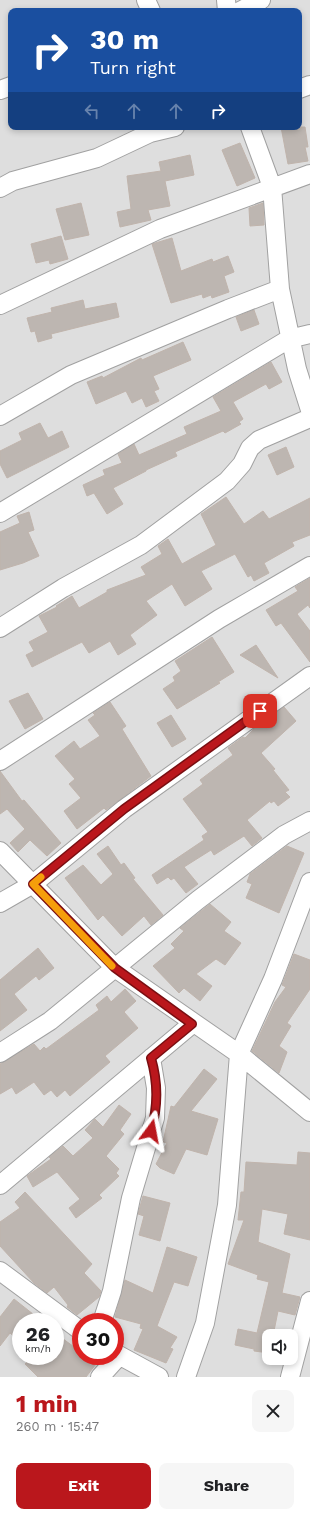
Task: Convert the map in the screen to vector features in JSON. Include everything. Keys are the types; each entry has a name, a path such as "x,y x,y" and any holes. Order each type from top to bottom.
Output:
{"street":[{"path":"246,8 261,0"},
{"path":"0,188 13,181 97,158 150,133 162,130"},
{"path":"251,130 272,187 280,289 296,369 310,410"},
{"path":"0,305 160,229 310,174"},
{"path":"0,416 71,375 228,309 280,289"},
{"path":"0,513 289,339 310,334"},
{"path":"0,628 64,588 141,545 227,481 242,464 250,448 260,440 310,418"},
{"path":"0,761 199,632 310,566"},
{"path":"0,903 33,884 124,809 310,676"},
{"path":"0,1053 50,1021 198,900 284,835 310,821"},
{"path":"0,852 115,968 192,1024 238,1054 310,1112"},
{"path":"186,1377 205,1323 227,1205 238,1054 273,979 310,882"},
{"path":"0,1185 192,1024"},
{"path":"105,1313 112,1291 131,1198 155,1118 156,1088 151,1058"},
{"path":"0,1271 72,1324"},
{"path":"290,1377 310,1301"},
{"path":"124,1358 159,1377"},
{"path":"100,1377 109,1365"}],"shaded area":[{"path":"0,0 310,0 310,1377 0,1377"}],"building":[{"path":"302,127 305,127 308,147 305,147 308,161 288,164 282,130 302,130"},
{"path":"240,143 255,178 237,186 222,150"},
{"path":"190,155 194,175 165,181 170,206 148,210 151,220 120,227 117,212 131,209 127,176 161,171 159,162"},
{"path":"81,203 89,235 65,240 56,209"},
{"path":"263,203 264,225 250,226 249,208"},
{"path":"61,236 68,259 50,264 49,260 36,263 31,244"},
{"path":"172,238 181,271 212,259 213,262 228,256 234,272 224,276 229,292 212,298 211,295 203,298 202,294 171,303 152,244"},
{"path":"83,300 85,309 116,303 119,317 51,334 52,338 38,342 35,331 31,332 27,318 52,312 51,308"},
{"path":"254,310 259,324 241,331 236,317"},
{"path":"183,342 191,360 153,376 159,389 154,391 159,401 146,407 142,398 132,403 126,391 96,404 87,382 102,376 103,378 141,358 142,360"},
{"path":"271,362 282,382 269,389 266,384 233,402 243,419 239,422 241,424 225,433 223,431 175,452 177,456 146,470 113,488 123,504 107,514 94,493 87,496 83,485 105,475 103,470 122,463 118,454 134,444 139,455 187,434 184,427 221,411 213,397"},
{"path":"40,423 48,438 62,431 69,447 7,478 0,464 0,451 22,440 19,433"},
{"path":"286,447 294,467 277,475 268,455"},
{"path":"226,497 244,524 263,511 269,519 310,498 310,535 292,542 294,546 264,563 269,573 254,581 251,575 248,577 235,554 201,571 212,589 185,606 172,584 146,601 157,615 130,635 136,644 118,655 110,641 89,653 82,642 32,667 26,655 34,651 29,642 48,632 39,616 57,607 56,606 72,596 79,608 107,592 107,590 146,575 141,567 162,554 158,546 168,539 182,564 216,545 201,514"},
{"path":"29,512 34,530 28,532 39,556 0,570 0,532 20,523 17,516"},
{"path":"310,578 310,608 308,605 297,614 310,631 310,662 281,623 276,626 266,610 298,591 295,587"},
{"path":"212,637 234,672 218,682 220,683 177,709 163,689 175,681 173,677 181,671 175,661"},
{"path":"256,645 278,678 240,655"},
{"path":"28,693 43,719 25,729 9,701"},
{"path":"110,702 126,726 122,729 151,776 106,810 104,808 77,829 64,811 81,798 69,784 75,779 55,756 74,741 80,749 100,736 88,720 95,715 93,713"},
{"path":"284,707 296,721 261,753 275,769 273,770 289,790 285,792 290,797 278,806 274,801 271,803 270,801 247,820 262,838 252,846 244,836 214,855 211,850 184,867 198,884 186,893 174,878 171,880 168,877 157,884 152,875 204,840 202,836 208,832 183,799 203,784 200,780 233,755 228,748 243,737 245,738 255,728"},
{"path":"171,715 186,739 172,747 157,723"},
{"path":"0,771 22,801 24,800 61,843 47,856 30,840 18,852 10,843 25,829 7,809 0,814"},
{"path":"108,846 121,865 124,863 135,878 133,879 163,915 151,925 144,916 122,936 103,915 98,920 65,878 83,865 101,885 113,874 97,854"},
{"path":"287,846 304,853 279,913 246,898 252,884 247,882 250,874"},
{"path":"210,904 231,922 224,931 241,943 225,965 216,959 196,974 212,986 200,1001 184,988 179,993 153,966 175,948 171,944 184,931 180,928"},
{"path":"38,948 54,968 39,980 36,976 14,994 27,1010 0,1031 0,980"},
{"path":"294,954 310,960 310,989 287,1023 291,1026 279,1046 287,1052 279,1073 252,1051 275,1002 286,987 282,985"},
{"path":"125,989 136,1001 124,1012 138,1028 105,1056 110,1062 70,1096 65,1090 57,1097 51,1090 44,1095 34,1082 16,1094 12,1087 0,1094 0,1064 34,1044 40,1051 44,1047 46,1049 99,1010 96,1005 107,996 111,1002"},
{"path":"204,1069 217,1079 191,1111 218,1119 207,1155 186,1149 174,1174 160,1168 156,1164 167,1143 163,1142 171,1106 174,1107"},
{"path":"119,1105 131,1114 120,1130 124,1134 106,1156 119,1169 116,1173 119,1176 99,1195 102,1198 76,1218 69,1208 80,1199 57,1172 33,1187 27,1176 51,1159 49,1157 63,1146 73,1156 93,1138 85,1130 95,1119 103,1127"},
{"path":"298,1152 310,1153 310,1240 284,1234 288,1214 262,1209 258,1242 290,1254 282,1293 300,1297 295,1315 278,1311 274,1329 262,1329 262,1352 254,1351 254,1349 235,1345 238,1329 257,1333 269,1282 257,1279 258,1275 228,1264 244,1220 238,1220 241,1192 244,1192 246,1162 297,1165"},
{"path":"25,1192 92,1264 84,1273 101,1291 99,1297 79,1313 74,1313 67,1307 68,1305 54,1287 47,1293 34,1283 0,1246 0,1222 20,1208 15,1202"},
{"path":"143,1196 170,1203 160,1241 139,1235 144,1216 138,1214"},
{"path":"167,1247 197,1257 188,1286 174,1282 157,1326 177,1337 170,1348 173,1349 166,1363 134,1350 143,1329 140,1328 141,1324 124,1319 124,1313 116,1313 125,1280 153,1293"},
{"path":"14,1299 32,1313 12,1313 12,1335 10,1333 0,1346 0,1317"},
{"path":"64,1340 72,1345 72,1365 95,1365 86,1377 38,1377 26,1365 64,1365"}],"slow traffic":[{"path":"41,877 33,884 112,966"}],"route":[{"path":"151,1131 155,1118 156,1088 155,1070 151,1058 192,1024 115,968 33,884 124,809 260,711"}]}
